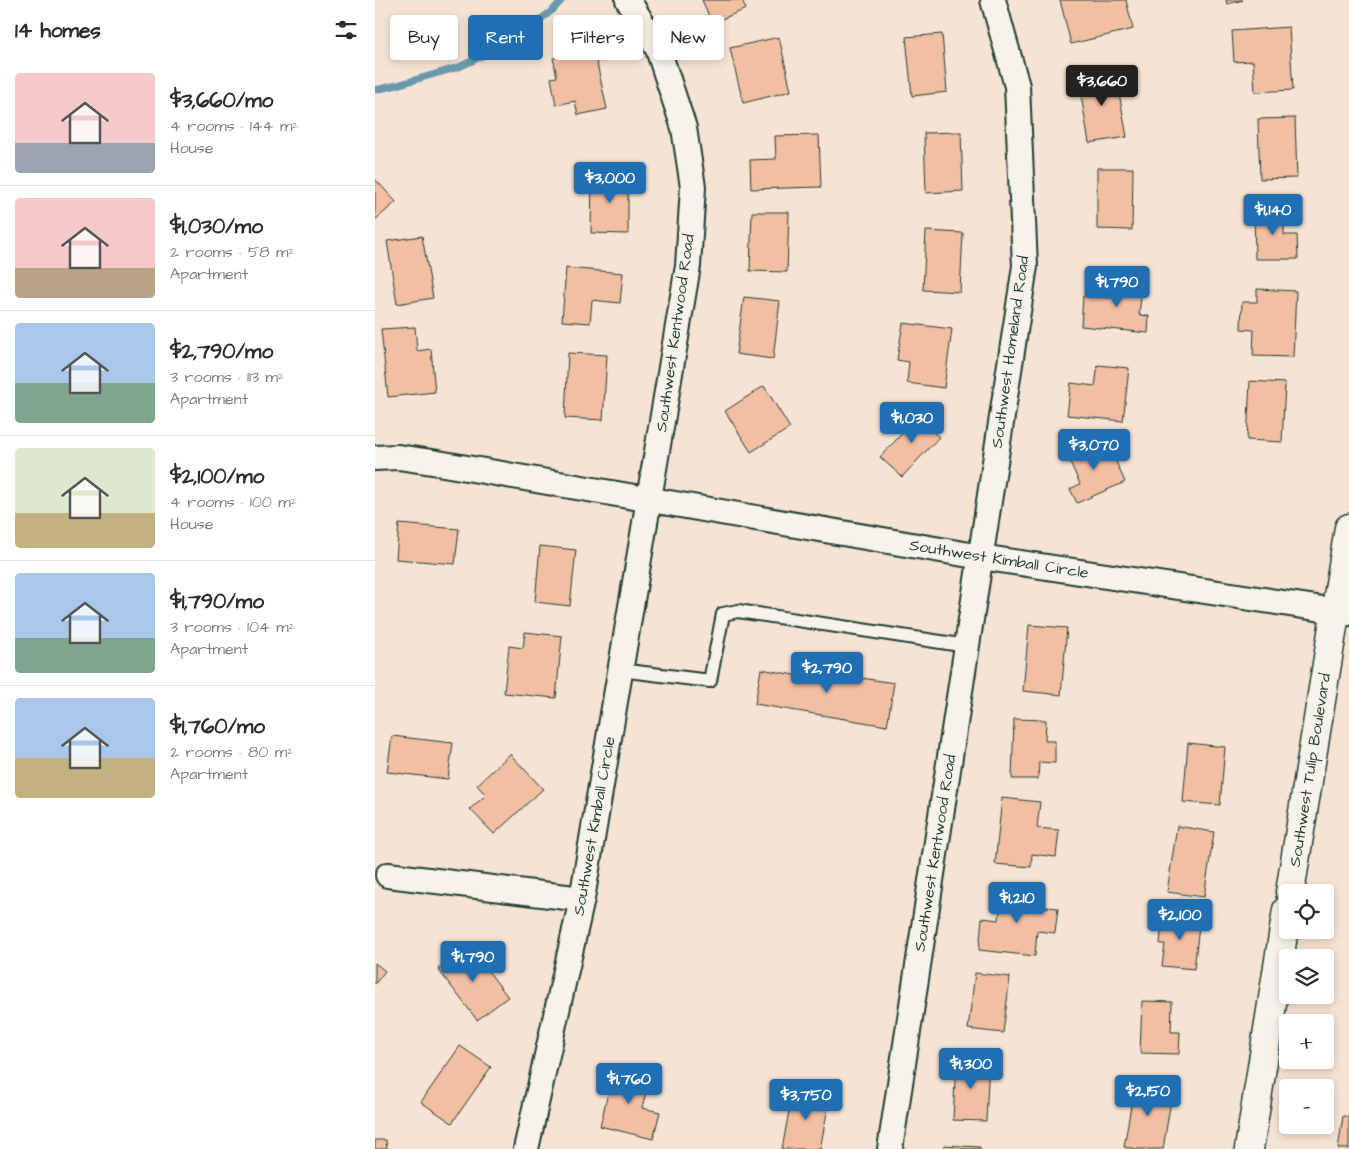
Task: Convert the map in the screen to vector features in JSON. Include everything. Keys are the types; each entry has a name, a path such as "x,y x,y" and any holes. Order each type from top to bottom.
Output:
{"street":[{"name":"Southwest Kentwood Road","path":"628,0 658,48 684,128 693,187 688,266 649,500"},
{"name":"Southwest Homeland Road","path":"981,557 1025,266 1017,86 993,0"},
{"name":"Southwest Kimball Circle","path":"375,458 398,457 424,461 981,557 1342,612"},
{"name":"Southwest Kimball Circle","path":"526,1149 582,900 649,500"},
{"name":"Southwest Tulip Boulevard","path":"1291,884 1342,612 1349,528"},
{"name":"Southwest Kentwood Road","path":"890,1149 981,557"},
{"path":"389,875 582,900"},
{"path":"1249,1149 1282,939"}],"lane":[{"path":"620,670 710,681 723,614 738,611 967,646"}],"building":[{"path":"702,0 742,0 746,9 724,18 724,15 709,15"},
{"path":"1060,0 1126,0 1133,29 1071,44"},
{"path":"1226,0 1243,0 1227,4"},
{"path":"1289,27 1293,90 1255,92 1253,61 1234,62 1232,31"},
{"path":"942,34 947,92 912,96 906,37"},
{"path":"779,37 791,91 743,103 730,48"},
{"path":"553,60 596,60 607,109 578,115 575,101 556,105 551,78 557,77"},
{"path":"1115,71 1127,137 1089,143 1078,77"},
{"path":"1295,118 1297,178 1260,179 1258,119"},
{"path":"961,132 963,191 926,193 924,133"},
{"path":"819,135 821,187 751,189 750,160 776,159 775,136"},
{"path":"1097,168 1133,168 1132,230 1097,229"},
{"path":"592,174 628,175 628,234 591,233"},
{"path":"375,179 396,202 375,220"},
{"path":"1284,207 1284,235 1297,235 1298,259 1255,259 1254,208"},
{"path":"752,212 789,212 787,272 750,271"},
{"path":"926,231 963,233 960,292 923,290"},
{"path":"422,236 433,298 397,304 387,241"},
{"path":"566,268 623,273 620,303 592,300 590,323 562,321"},
{"path":"1113,276 1143,279 1139,315 1149,316 1148,333 1081,326 1083,296 1110,298"},
{"path":"1257,289 1296,291 1293,357 1253,356 1254,330 1241,329 1242,302 1257,302"},
{"path":"744,297 780,301 773,359 736,354"},
{"path":"903,323 952,329 944,388 907,383 909,362 897,360"},
{"path":"415,327 417,351 431,349 435,392 388,397 381,329"},
{"path":"568,353 607,355 603,420 565,418"},
{"path":"1098,365 1129,368 1123,421 1067,415 1071,383 1095,386"},
{"path":"1250,381 1285,383 1282,442 1247,440"},
{"path":"764,386 790,428 751,452 725,411"},
{"path":"925,409 941,424 934,433 939,437 902,477 880,457"},
{"path":"1094,440 1100,452 1110,448 1125,482 1077,503 1070,489 1080,484 1066,453"},
{"path":"399,524 459,529 455,564 396,559"},
{"path":"540,546 576,550 570,606 535,602"},
{"path":"1029,625 1067,628 1061,695 1023,691"},
{"path":"525,632 562,636 556,698 504,693 509,646 523,648"},
{"path":"808,661 844,667 842,675 894,683 887,726 755,704 761,669 806,677"},
{"path":"1014,719 1046,720 1045,741 1055,741 1055,763 1039,762 1038,779 1012,779"},
{"path":"392,736 453,743 448,779 387,772"},
{"path":"1188,743 1225,747 1220,805 1183,802"},
{"path":"510,754 543,789 494,834 470,809 486,795 477,785"},
{"path":"1002,798 1040,802 1037,828 1059,830 1056,857 1032,854 1031,867 995,864"},
{"path":"1177,826 1214,832 1204,897 1167,892"},
{"path":"1002,887 1034,890 1033,906 1058,908 1055,933 1037,931 1035,956 979,950 982,918 999,920"},
{"path":"1163,914 1200,918 1194,969 1162,966 1165,944 1160,944"},
{"path":"469,946 508,997 477,1020 438,969"},
{"path":"375,963 385,971 375,984"},
{"path":"975,973 1010,977 1003,1033 968,1029"},
{"path":"1142,1001 1172,1002 1171,1032 1180,1032 1179,1054 1140,1053"},
{"path":"460,1046 491,1067 452,1123 421,1102"},
{"path":"956,1060 989,1061 986,1121 953,1120"},
{"path":"614,1068 650,1077 642,1108 660,1112 653,1139 600,1126"},
{"path":"1135,1082 1173,1088 1163,1149 1124,1147"},
{"path":"793,1090 830,1097 820,1149 782,1149"},
{"path":"1343,1116 1349,1117 1349,1149 1338,1149"},
{"path":"375,1140 386,1140 387,1149 375,1149"},
{"path":"944,1145 980,1147 980,1149 944,1149"}],"waterway":[{"path":"375,90 459,67 507,44 553,10 562,0"}]}
